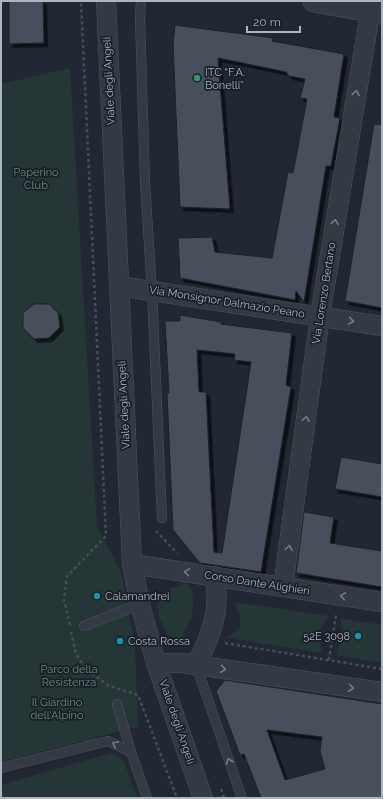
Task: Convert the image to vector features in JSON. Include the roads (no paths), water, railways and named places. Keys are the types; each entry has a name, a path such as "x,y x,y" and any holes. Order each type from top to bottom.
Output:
{"street":[{"name":"Viale degli Angeli","path":"106,1 132,564 140,604 156,663 203,798"},
{"path":"314,1 374,8"},
{"name":"Via Lorenzo Bertano","path":"284,587 320,316 374,8"},
{"name":"Via Monsignor Dalmazio Peano","path":"119,286 382,326"},
{"name":"Corso Dante Alighieri","path":"132,564 382,602"},
{"path":"196,665 209,640 214,622 218,596 214,576"},
{"path":"156,663 182,663 382,692"}],"lane":[{"path":"141,1 140,18 145,175 152,291 162,518"},
{"path":"84,626 140,604"},
{"path":"196,665 242,798"},
{"path":"117,704 131,752 147,798"},
{"path":"1,768 108,741 131,752"}],"place":[{"name":"ITC “F.A. Bonelli”","path":"197,78"},
{"name":"Calamandrei","path":"97,596"},
{"name":"52E 3098","path":"358,636"},
{"name":"Costa Rossa","path":"120,641"}],"park label":[{"name":"Paperino Club","path":"36,178"},
{"name":"Parco della Resistenza","path":"69,675"},
{"name":"Il Giardino dell'Alpino","path":"57,708"}]}
